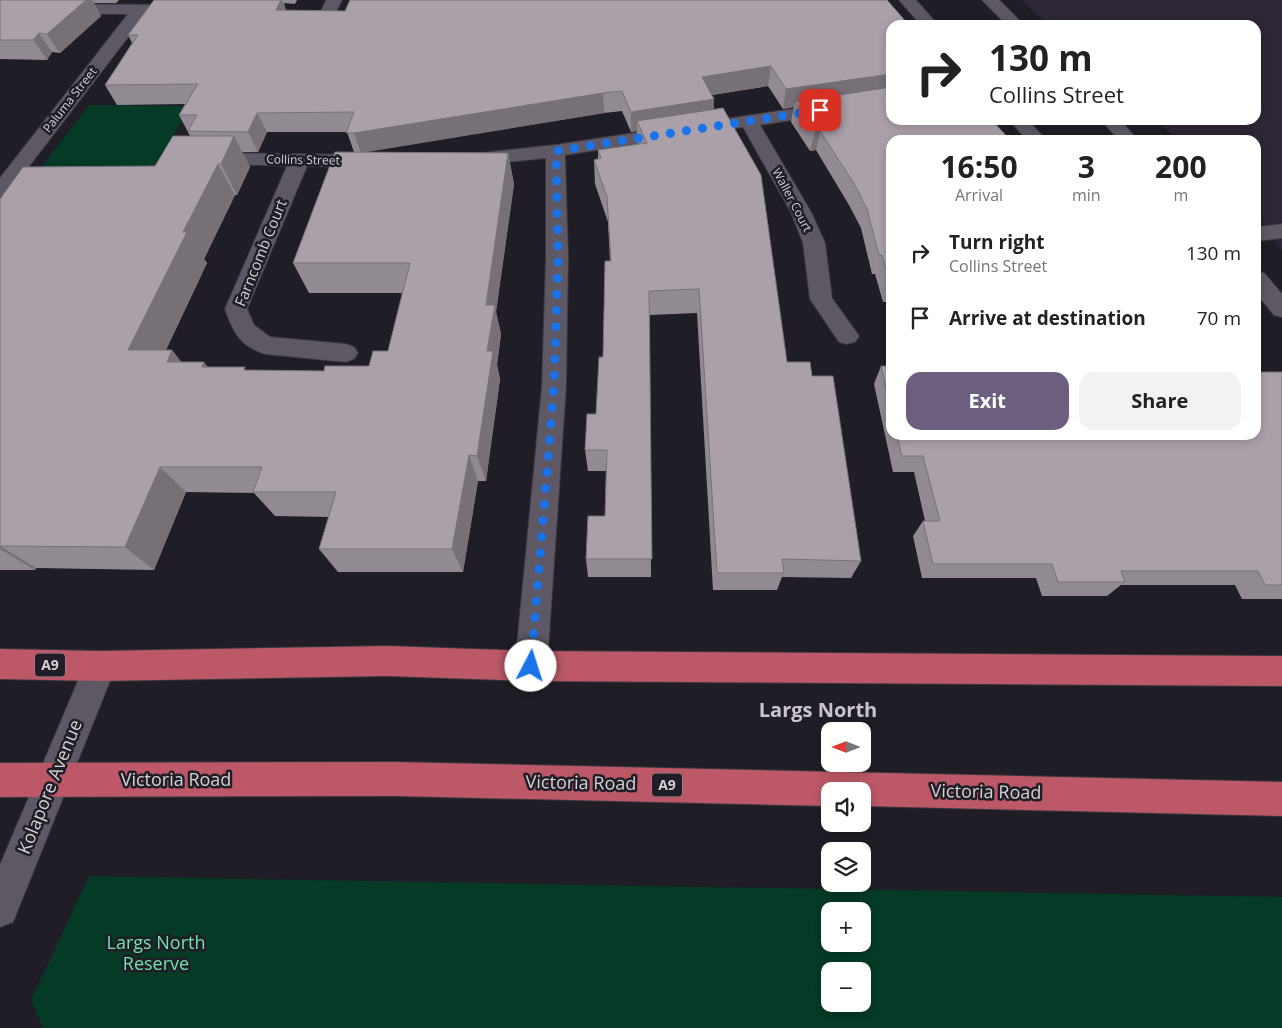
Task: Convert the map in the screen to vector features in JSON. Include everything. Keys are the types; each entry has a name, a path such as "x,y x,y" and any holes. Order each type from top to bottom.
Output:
{"highway":[{"name":"A9","path":"0,664 100,666 387,662 531,666 1282,671"},
{"name":"Victoria Road","path":"0,780 396,779 1282,799"}],"street":[{"path":"907,0 925,20"},
{"path":"990,0 1011,20"},
{"path":"309,11 331,6 347,11"},
{"path":"0,9 200,10"},
{"name":"Paluma Street","path":"0,191 140,10"},
{"path":"452,161 556,151 886,100"},
{"name":"Waller Court","path":"749,122 801,212 814,242 821,299 847,336"},
{"path":"1023,125 1032,135"},
{"path":"1115,125 1124,135"},
{"path":"531,666 554,386 558,257 556,151"},
{"name":"Collins Street","path":"191,159 385,161"},
{"name":"Farncomb Court","path":"299,161 236,309 244,330 265,345 346,353"},
{"path":"1261,234 1282,232"},
{"path":"1261,284 1282,309"},
{"name":"Kolapore Avenue","path":"0,909 100,666"}],"shaded area":[{"path":"1021,0 1282,0 1282,251 1261,222 1261,135 1173,135 1162,125 1261,125 1261,20 1043,20"}],"green space":[{"path":"89,105 192,106 135,195 20,195"},
{"name":"Largs North Reserve","path":"89,876 821,889 821,892 871,892 871,890 1282,897 1282,1028 43,1028 31,1000"}],"building":[{"path":"0,0 86,0 47,34 39,33 33,40 0,40"},
{"path":"154,0 281,0 276,10 345,11 350,0 887,0 905,20 886,20 886,75 786,89 771,66 702,77 714,99 631,112 622,91 354,133 346,133 354,112 257,113 248,132 188,131 197,115 179,115 198,84 105,85 138,35 128,35"},
{"path":"886,88 886,125 996,125 1006,135 886,135 886,269 882,255 879,255 867,209 855,185 820,131 815,131 795,102"},
{"path":"723,108 761,175 787,362 810,362 812,376 833,376 861,561 782,559 784,573 717,573 699,289 649,291 652,559 586,559 588,516 605,516 607,450 585,450 587,414 596,414 599,357 603,357 605,261 611,261 607,197 594,160 601,158 598,150 647,143 637,121"},
{"path":"173,136 234,136 221,164 218,164 183,232 187,232 128,350 172,350 167,362 204,362 202,367 245,367 244,370 324,371 325,366 369,366 373,351 388,351 410,263 293,263 335,152 508,153 486,305 495,305 487,351 493,351 477,456 469,455 452,549 319,549 336,492 253,492 262,467 160,467 125,547 0,546 0,199 23,167 155,166"},
{"path":"881,366 886,366 886,388"},
{"path":"1261,372 1282,372 1282,585 1265,585 1258,571 1121,571 1125,582 1058,582 1052,564 933,564 923,521 940,521 923,456 902,456 898,440 1261,440"}],"district":[{"name":"Largs North","path":"818,710"}],"route":[{"path":"531,666 554,386 558,257 556,151 820,110"}]}
